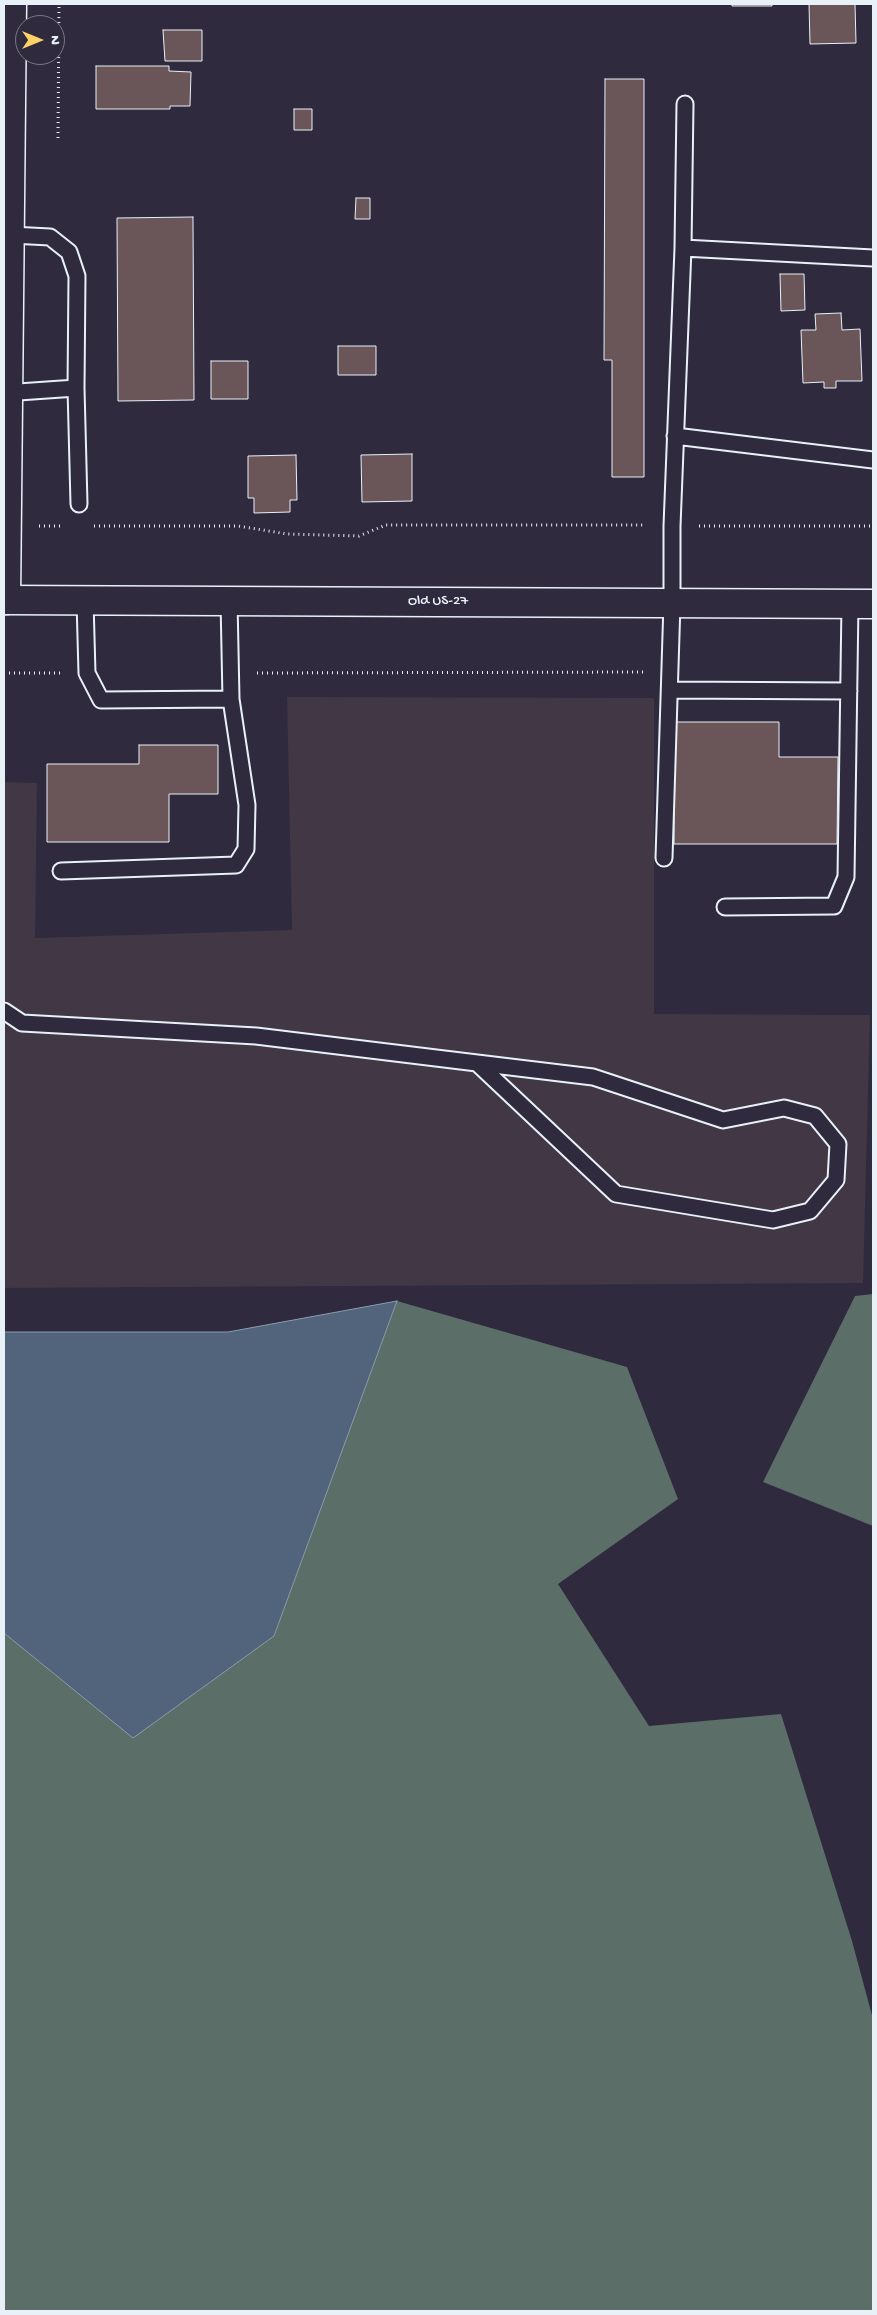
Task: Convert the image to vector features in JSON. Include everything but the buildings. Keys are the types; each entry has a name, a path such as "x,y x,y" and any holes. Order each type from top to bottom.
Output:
{"main road":[{"path":"4,605 8,526 6,393 11,235 12,4"},
{"name":"Old US-27","path":"4,605 85,601 862,604"}],"lane":[{"path":"664,858 670,690 672,526 683,248 685,104"},
{"path":"11,235 50,237 68,252 77,276 76,388 79,504"},
{"path":"683,248 873,258"},
{"path":"6,393 76,388"},
{"path":"676,436 873,460"},
{"path":"85,601 87,673 100,700 231,699"},
{"path":"61,871 236,865 246,849 247,805 231,699 229,601"},
{"path":"725,907 834,906 846,877 849,691 862,604"},
{"path":"670,690 849,691"},
{"path":"4,1011 22,1023 256,1036 592,1076 723,1120 784,1108 815,1116 838,1144 836,1180 810,1212 773,1220 616,1194 477,1063"}],"path":[{"path":"58,138 59,4"},
{"path":"84,526 238,526 287,534 359,536 386,525 873,526"},
{"path":"8,526 65,526"},
{"path":"230,673 670,672"},
{"path":"4,673 87,673"}],"shaded area":[{"path":"287,697 654,698 654,1014 870,1015 863,1283 4,1288 4,782 37,783 35,938 292,930"}],"green space":[{"path":"873,1294 873,1526 763,1482 855,1296"},
{"path":"397,1301 627,1367 678,1499 558,1584 649,1726 781,1714 852,1941 873,2019 873,2311 4,2311 4,1633 133,1737 274,1636"}],"water":[{"path":"397,1301 274,1636 133,1738 4,1633 4,1332 228,1332"}]}
